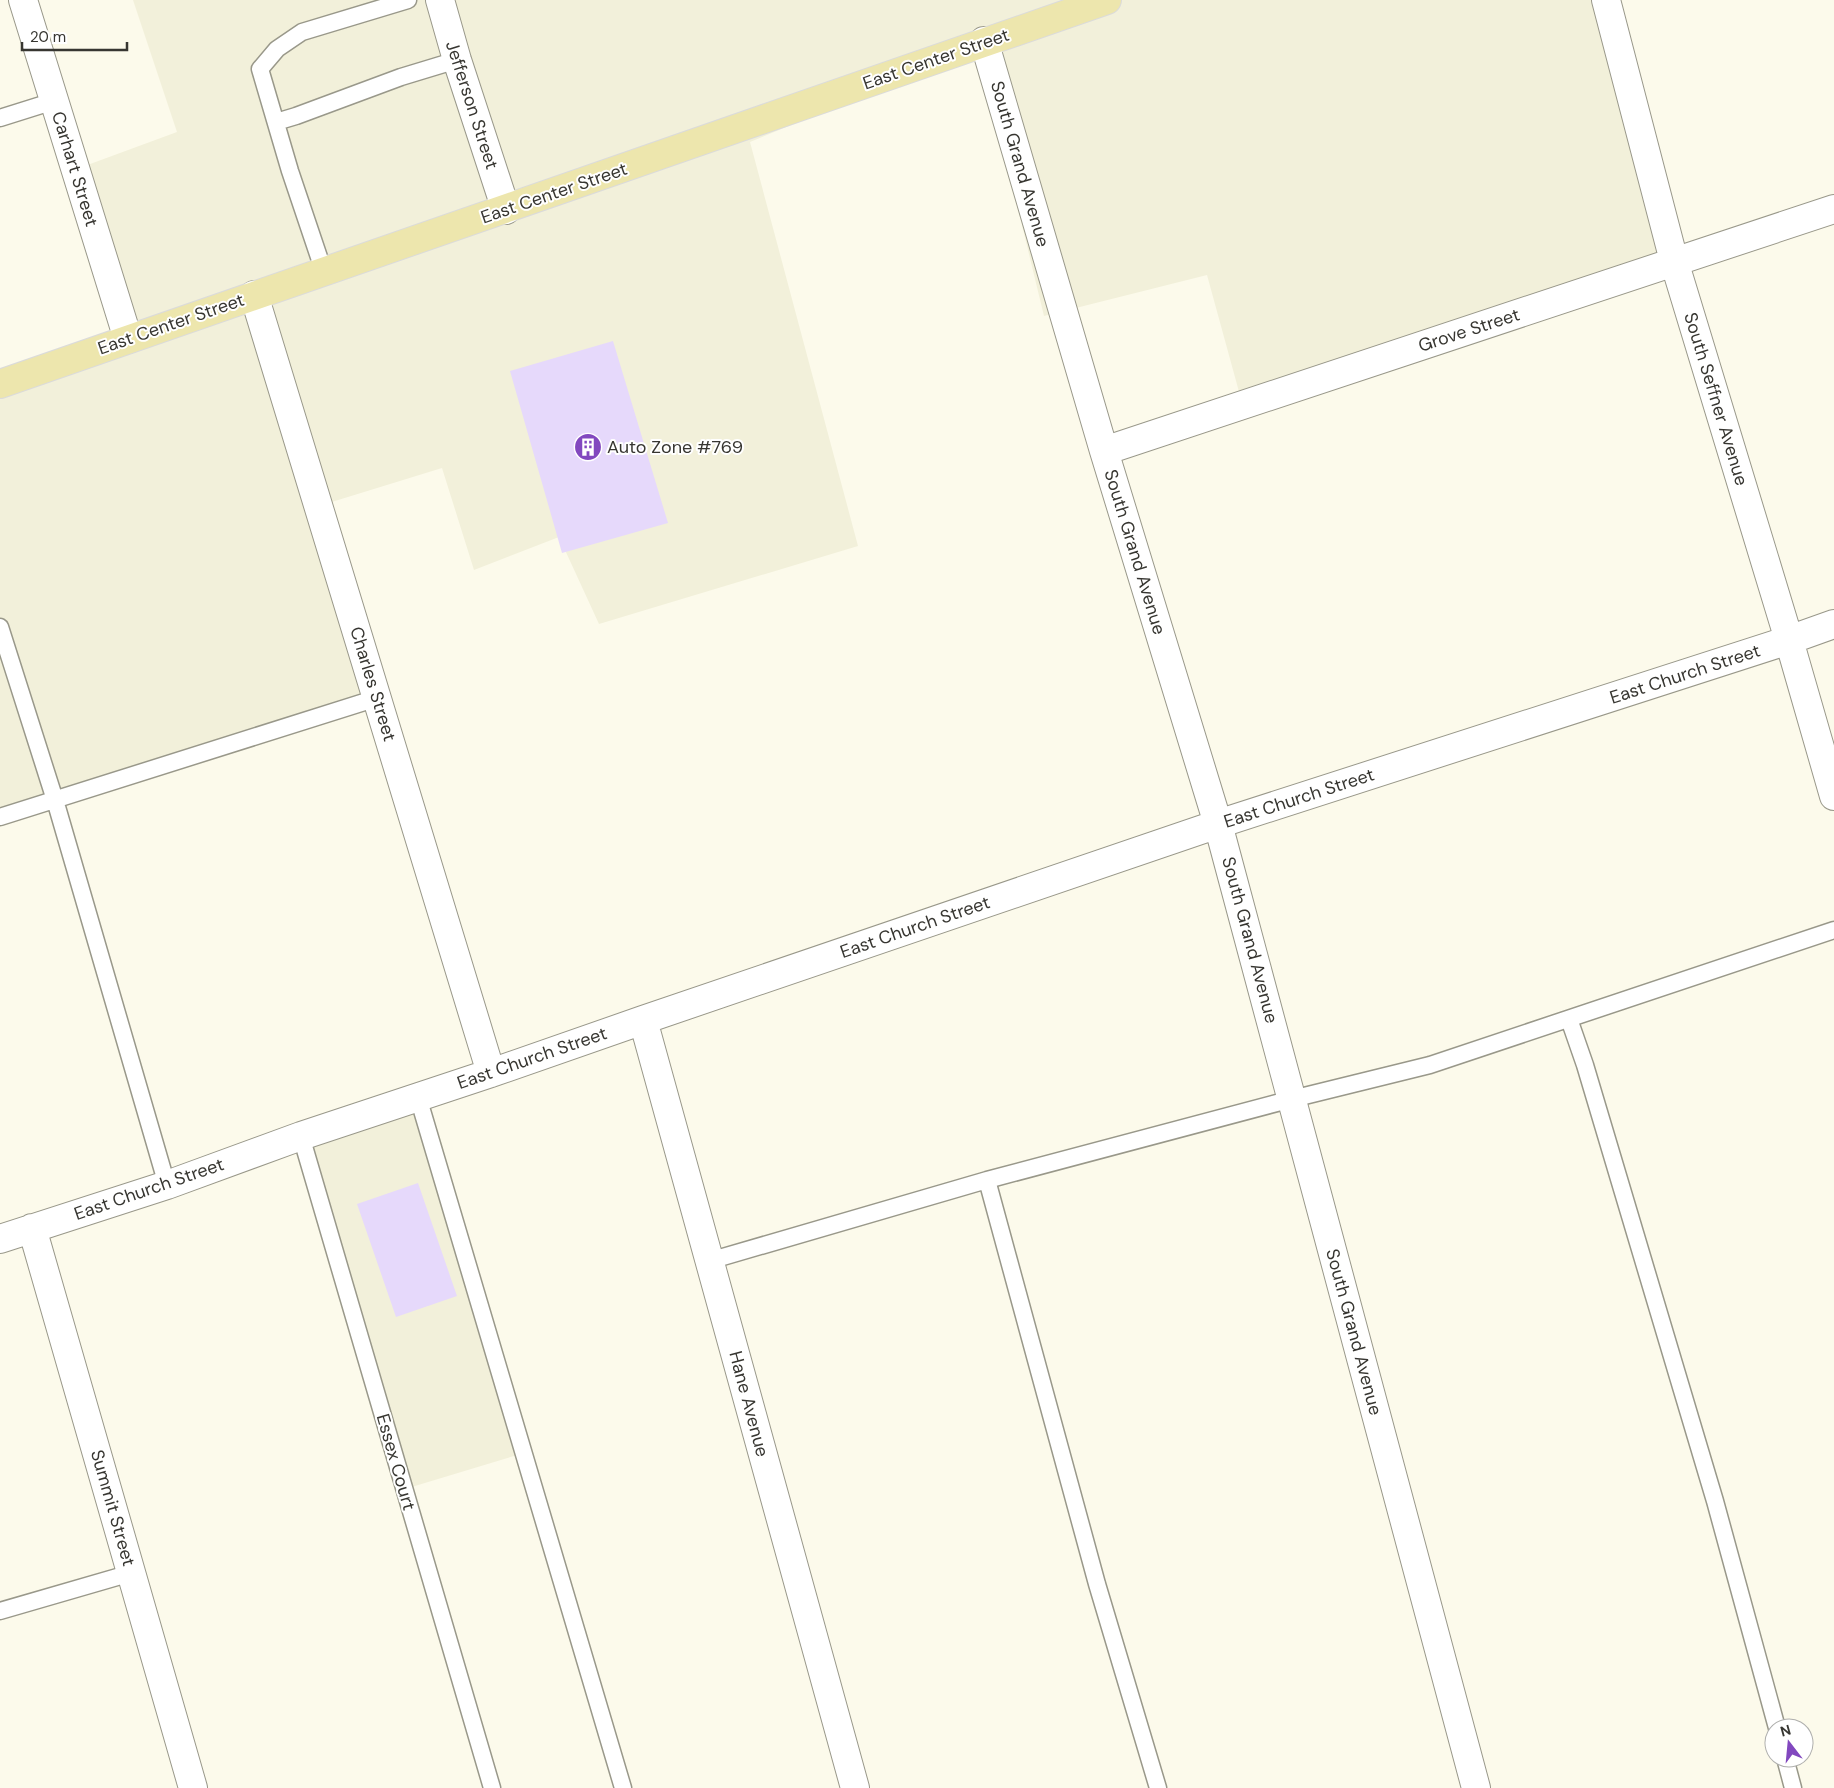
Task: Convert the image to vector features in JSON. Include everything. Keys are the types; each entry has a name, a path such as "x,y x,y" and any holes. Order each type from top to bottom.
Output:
{"main road":[{"name":"East Center Street","path":"0,384 254,295 506,210 984,41 1060,8 1107,0"}],"street":[{"name":"Carhart Street","path":"23,0 128,339"},
{"name":"Jefferson Street","path":"440,0 457,60 506,210"},
{"name":"South Seffner Avenue","path":"1606,0 1674,261 1789,640 1834,796"},
{"name":"South Grand Avenue","path":"984,41 1104,451 1218,824 1476,1788"},
{"name":"Grove Street","path":"1104,451 1834,209"},
{"name":"Charles Street","path":"254,295 491,1073"},
{"name":"East Church Street","path":"0,1239 167,1185 301,1136 491,1073 1218,824 1834,624"},
{"name":"Hane Avenue","path":"643,1020 855,1788"},
{"name":"Summit Street","path":"32,1228 193,1788"}],"lane":[{"path":"324,272 293,180 260,69 277,49 302,32 408,0"},
{"path":"276,122 401,77 457,60"},
{"path":"0,118 54,101"},
{"path":"0,627 55,800 167,1185"},
{"path":"0,817 377,698"},
{"path":"709,1261 987,1180 1292,1099 1430,1065 1834,930"},
{"path":"1568,1019 1585,1065 1716,1501 1774,1718"},
{"path":"418,1097 623,1788"},
{"name":"Essex Court","path":"301,1136 492,1788"},
{"path":"987,1180 1097,1584 1158,1788"},
{"path":"0,1611 131,1573"},
{"path":"1788,1768 1793,1788"}],"shaded area":[{"path":"133,0 1599,0 1677,262 1244,410 1207,275 1044,316 979,48 750,142 858,546 599,624 559,537 474,570 442,468 309,509 368,701 0,823 0,380 124,340 63,174 177,132"},
{"path":"418,1092 527,1452 405,1489 295,1129"}],"building":[{"name":"Auto Zone #769","path":"613,341 668,523 562,553 510,371"},
{"path":"418,1183 457,1296 396,1317 357,1204"}],"place":[{"name":"Auto Zone #769","path":"588,447"}]}
